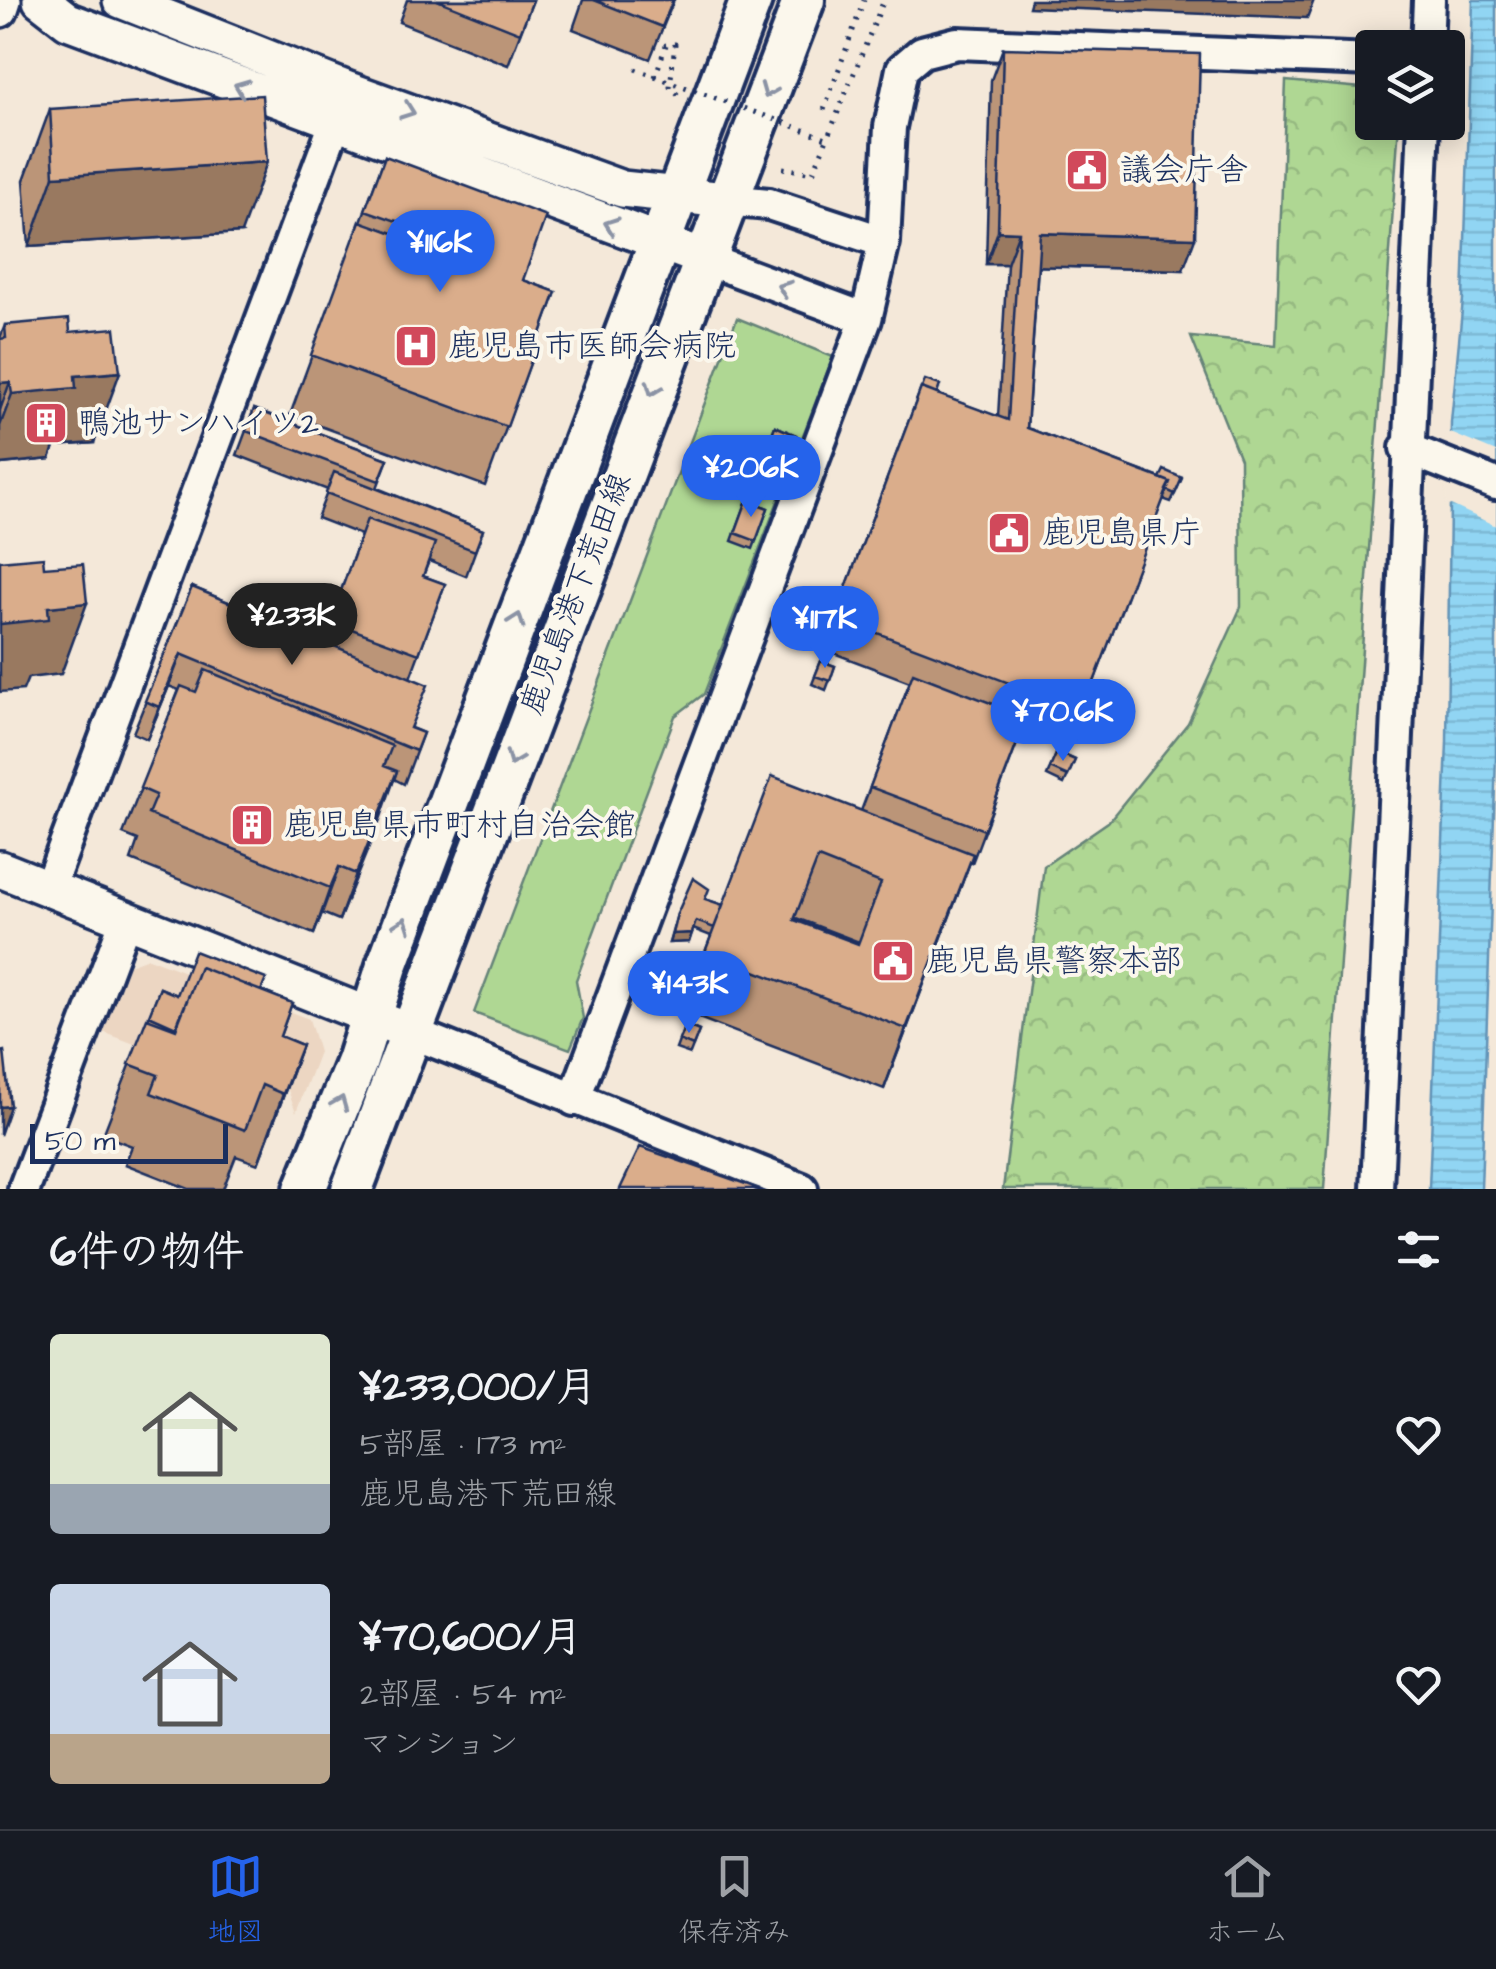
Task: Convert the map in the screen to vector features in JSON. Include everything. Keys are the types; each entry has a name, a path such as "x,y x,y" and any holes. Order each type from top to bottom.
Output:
{"main road":[{"name":"鹿児島港下荒田線","path":"305,1189 752,0"},
{"name":"鹿児島港下荒田線","path":"352,1189 804,0"}],"street":[{"path":"0,8 3,0"},
{"path":"41,0 68,21 335,124 866,319"},
{"path":"121,0 348,90 622,189 769,204 884,242"},
{"path":"1428,30 1429,0"},
{"path":"574,1100 866,319 884,242 890,127 898,84 910,58 940,45 1355,59"},
{"path":"49,888 348,90"},
{"path":"1377,1189 1420,454 1424,140"},
{"path":"1420,454 1496,484"},
{"path":"0,869 802,1189"},
{"path":"24,1189 126,918"}],"path":[{"path":"824,110 864,0"},
{"path":"782,168 814,173 884,0"},
{"path":"655,77 666,45 675,44 670,87 685,102"},
{"path":"635,69 829,139"}],"shaded area":[{"path":"148,958 309,1019 319,1052 296,1112 285,1082 166,1056 103,1032 129,965"}],"green space":[{"path":"1286,81 1355,87 1355,140 1398,140 1324,1189 1003,1189 1044,866 1108,822 1188,723 1241,607 1240,459 1191,337 1276,345"},
{"path":"737,318 833,357 704,694 675,716 576,980 583,1018 570,1049 474,1013"}],"water":[{"path":"1473,0 1496,0 1496,757 1481,1189 1429,1189 1447,742 1451,422 1463,300"}],"pier":[{"path":"1446,431 1496,452 1496,526 1451,505 1445,507"}],"building":[{"path":"437,0 533,0 520,33"},
{"path":"594,0 673,0 662,27"},
{"path":"1003,48 1200,54 1195,238 1040,233 1027,428 1170,482 1083,711 835,617 921,388 1008,420 1019,232 998,231"},
{"path":"262,95 267,162 54,176 50,109"},
{"name":"鹿児島市医師会病院","path":"385,156 546,216 523,280 556,292 507,427 311,355 360,221 404,237 408,225 365,210"},
{"path":"69,319 70,332 115,328 120,372 75,376 76,388 12,394 10,382 0,383 0,339 6,338 5,325"},
{"path":"925,380 940,385 937,394 922,388"},
{"path":"254,409 388,459 379,481 246,431"},
{"path":"775,426 796,435 784,467 763,459"},
{"path":"1164,470 1182,478 1175,494 1166,490 1170,482 1160,478"},
{"path":"334,472 483,530 475,551 326,493"},
{"path":"747,500 768,508 756,541 735,533"},
{"path":"367,519 435,543 423,576 445,584 419,654 330,621"},
{"path":"43,557 44,567 83,564 87,603 48,607 49,619 0,624 0,561"},
{"path":"192,587 428,685 410,728 423,733 416,751 181,654 159,707 145,701"},
{"path":"821,661 835,666 830,681 815,676"},
{"name":"鹿児島県市町村自治会館","path":"205,670 392,746 384,766 397,771 356,874 339,867 330,888 148,814 156,795 140,788 181,686 196,692"},
{"path":"913,673 1027,717 984,830 870,787"},
{"path":"1057,752 1075,760 1068,776 1050,768"},
{"path":"772,776 973,854 906,1029 705,952","holes":["818,858 881,883 858,944 794,920"]},
{"path":"693,878 709,889 705,899 723,905 714,928 696,921 692,933 672,934 677,914"},
{"path":"194,951 266,979 261,991 200,967 176,1027 149,1015 160,988 177,995"},
{"path":"200,967 292,1003 280,1036 302,1045 283,1094 262,1085 245,1130 151,1093 158,1075 129,1064 147,1018 176,1029"},
{"path":"685,1025 699,1031 693,1046 679,1040"},
{"path":"4,1051 10,1106 0,1107 0,1052"},
{"path":"640,1147 760,1189 620,1189"}],"place":[{"name":"議会庁舎","path":"1087,170"},
{"name":"鹿児島市医師会病院","path":"416,346"},
{"name":"鴨池サンハイツ2","path":"46,423"},
{"name":"鹿児島県庁","path":"1009,533"},
{"name":"鹿児島県市町村自治会館","path":"252,825"},
{"name":"鹿児島県警察本部","path":"893,961"}]}
